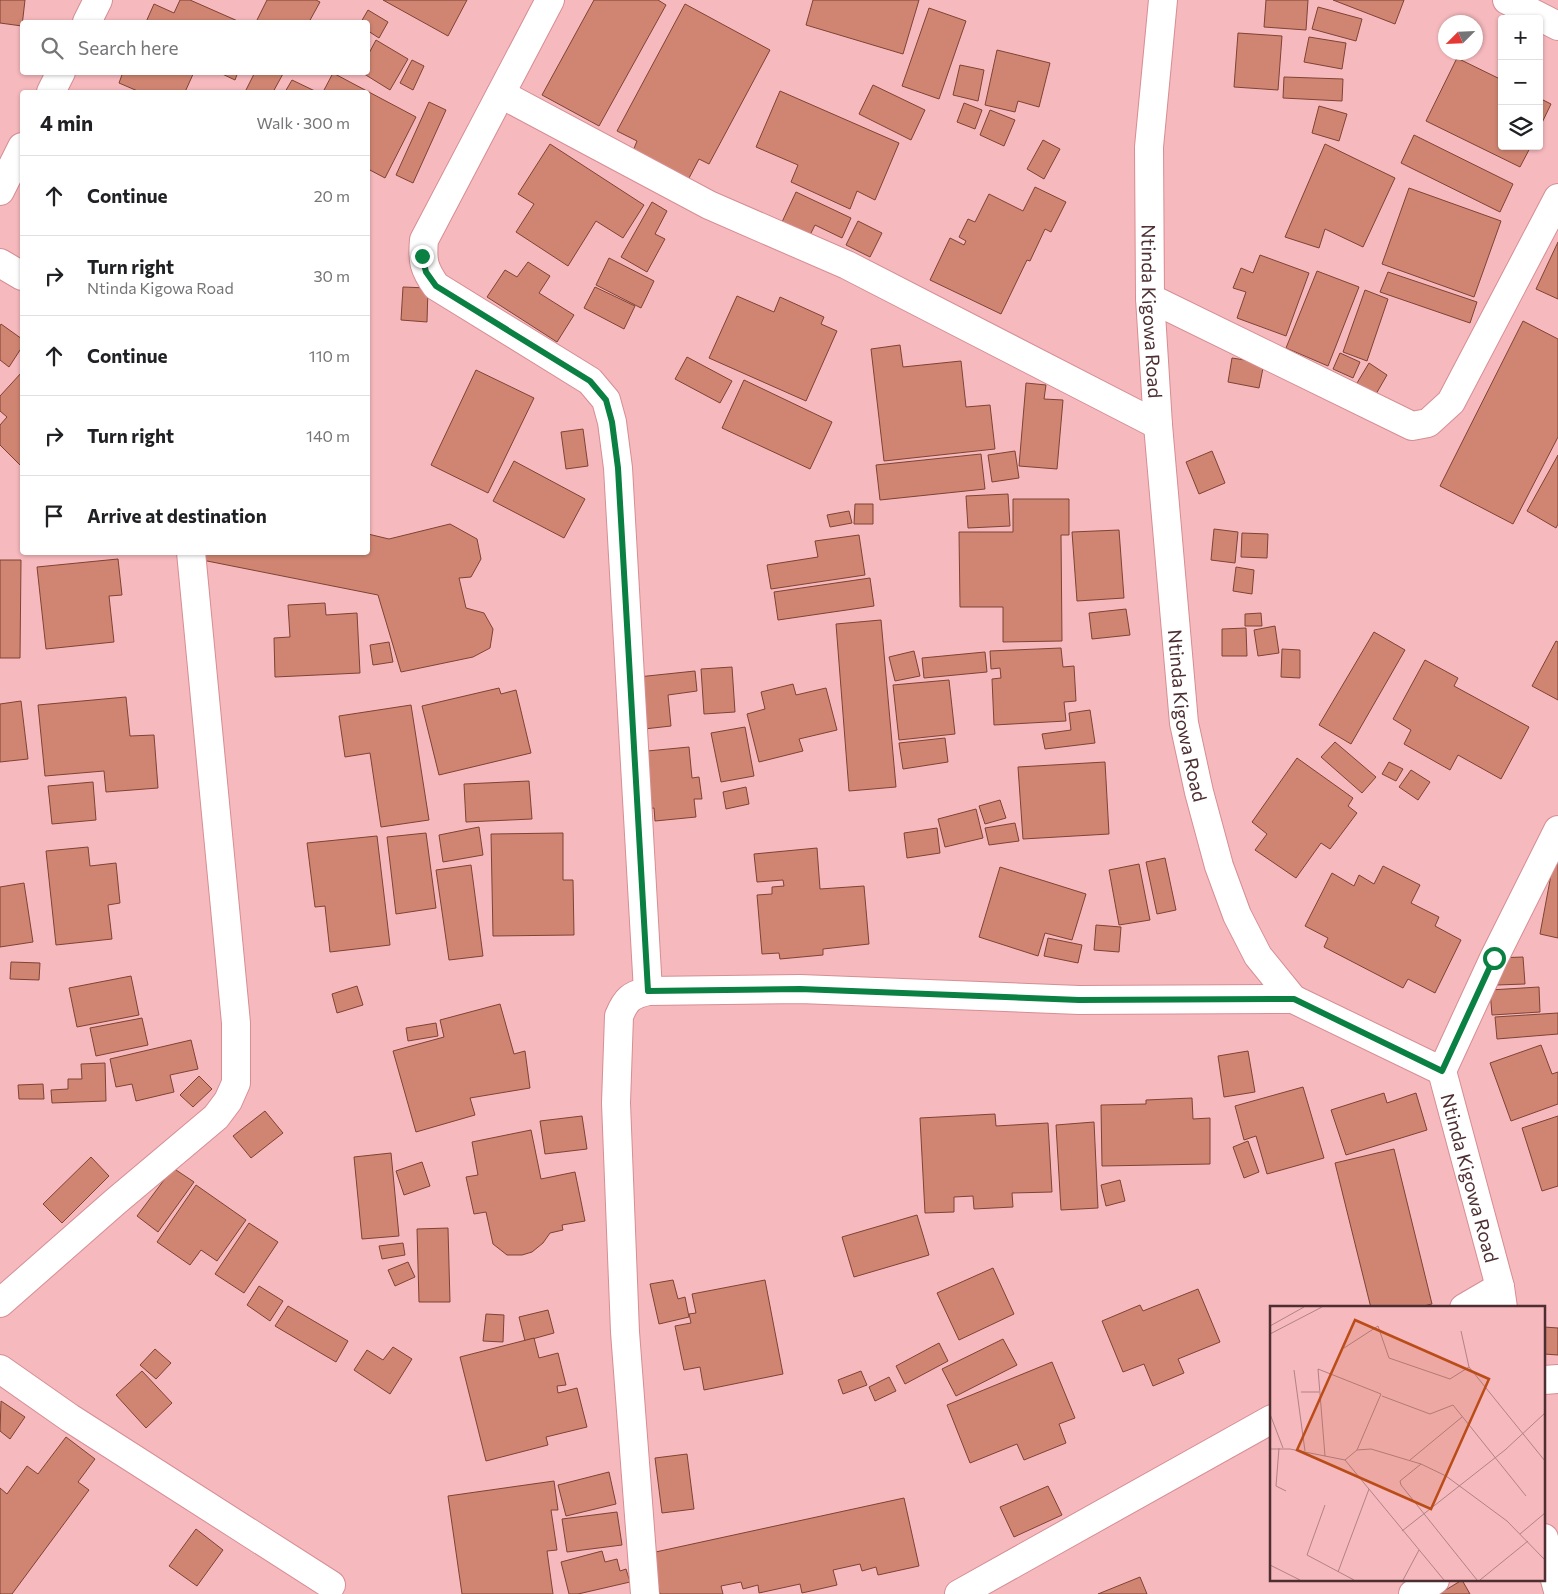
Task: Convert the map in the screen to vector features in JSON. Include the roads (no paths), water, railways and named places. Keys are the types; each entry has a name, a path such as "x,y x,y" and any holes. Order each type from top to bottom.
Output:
{"street":[{"path":"88,20 98,0"},
{"path":"550,0 424,240 422,256 426,272 436,286 590,381 606,400 618,468 648,991"},
{"name":"Ntinda Kigowa Road","path":"1163,0 1149,147 1150,298 1158,424 1184,723 1199,792 1219,866 1237,915 1258,956 1294,999 1442,1071 1501,1298"},
{"path":"1507,0 1558,26"},
{"path":"52,90 60,75"},
{"path":"501,94 709,206 848,265 1158,424"},
{"path":"0,191 20,151"},
{"path":"1150,298 1412,426 1428,423 1451,402 1558,198"},
{"path":"0,263 20,275"},
{"path":"0,1303 114,1202 216,1117 228,1101 236,1083 236,1023 191,555"},
{"path":"1442,1071 1494,958 1558,830"},
{"path":"645,1594 625,1332 616,1103 619,1016 624,1004 634,994 648,991 800,989 1079,1000 1294,999"},
{"path":"1471,1306 1501,1298"},
{"path":"0,1369 70,1418 331,1585"},
{"path":"959,1594 1270,1420"},
{"path":"1546,1546 1558,1591"},
{"path":"1413,1594 1432,1582"}]}
